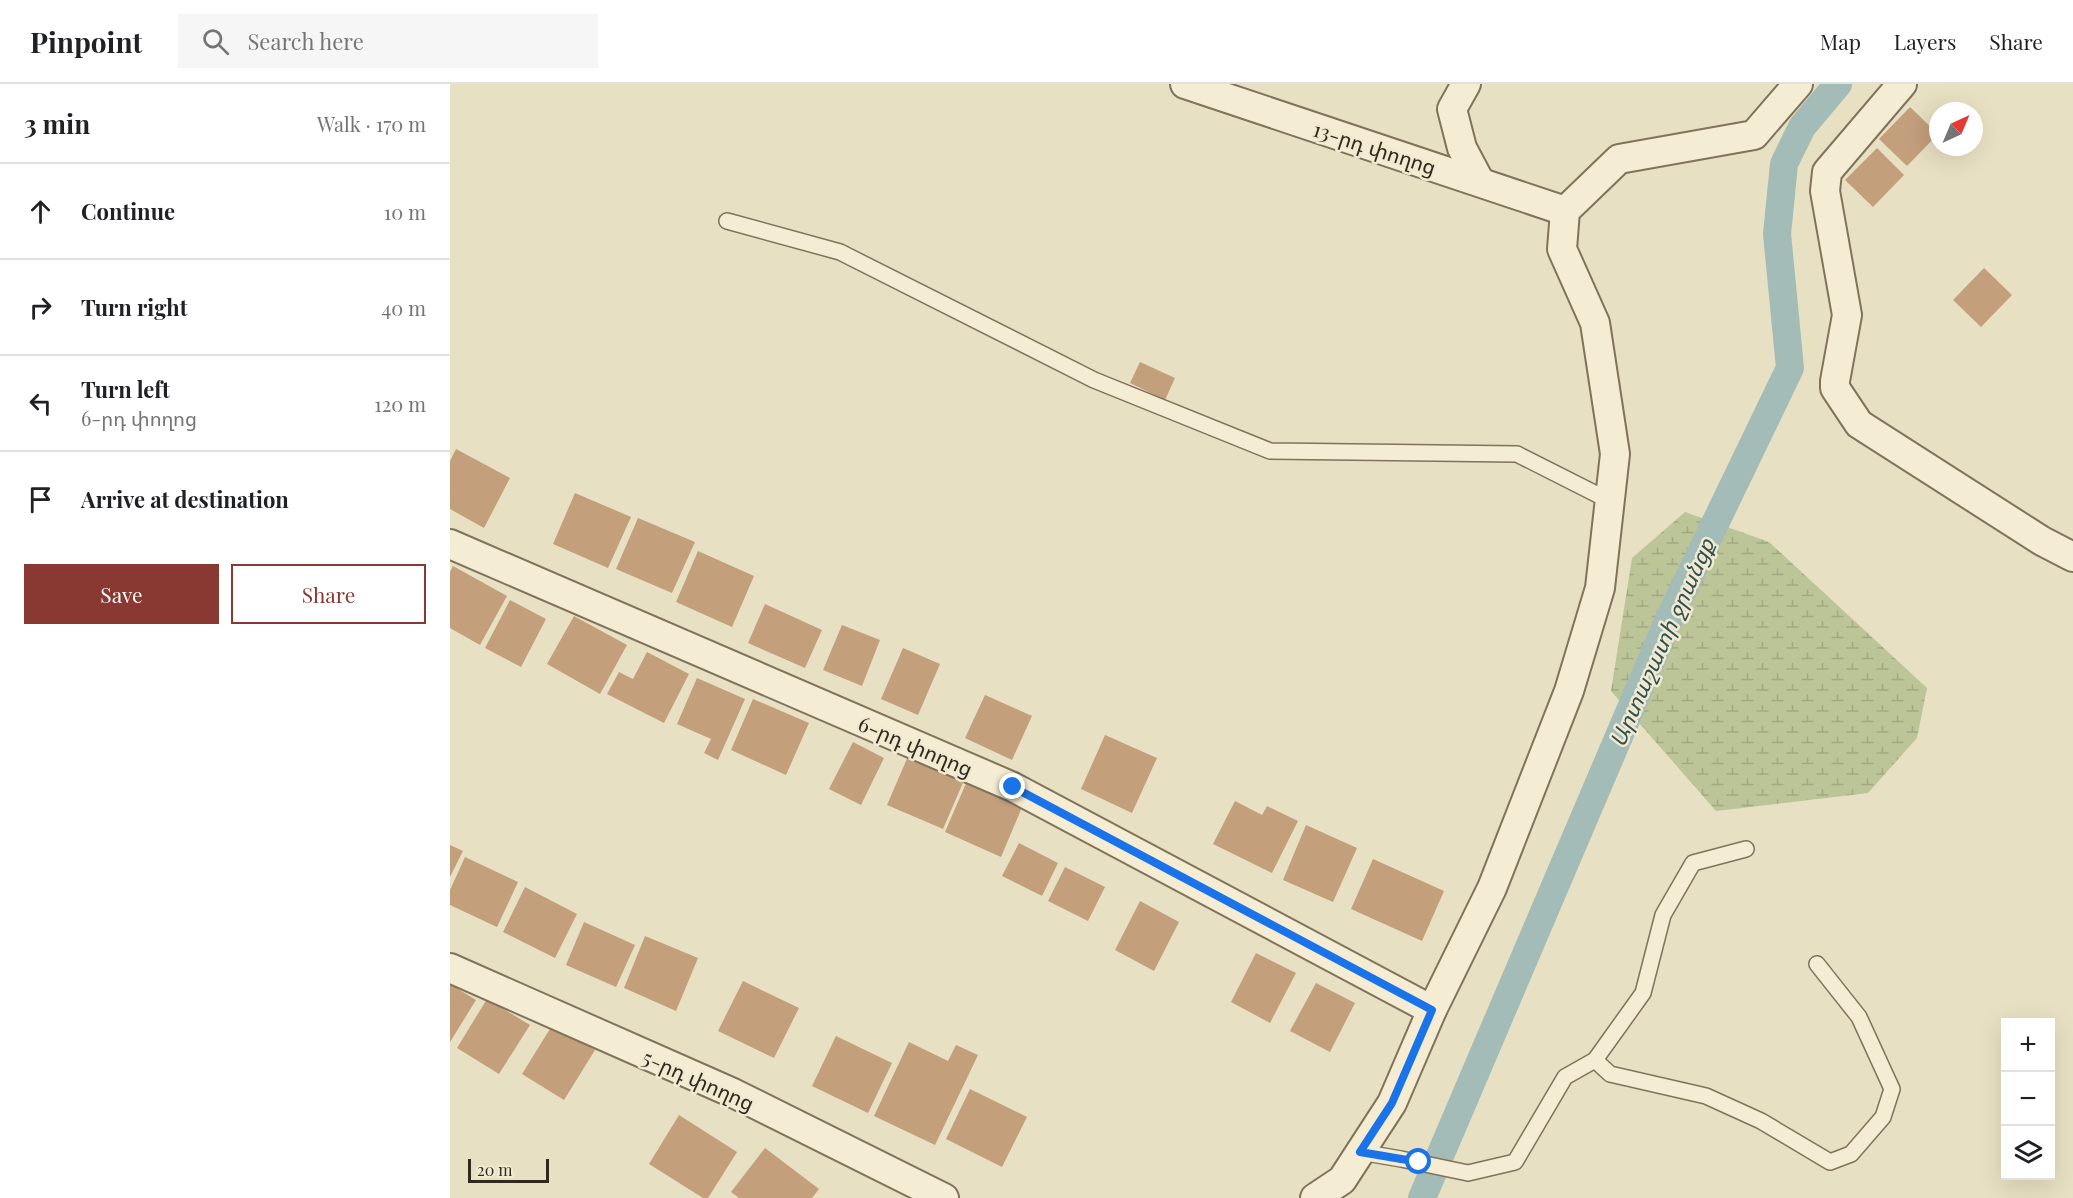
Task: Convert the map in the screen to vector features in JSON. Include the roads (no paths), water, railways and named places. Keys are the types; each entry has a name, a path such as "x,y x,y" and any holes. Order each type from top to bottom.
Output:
{"street":[{"name":"13-րդ փողոց","path":"1185,84 1564,211"},
{"path":"1466,84 1452,110 1462,148 1480,182"},
{"path":"1315,1198 1342,1180 1392,1103 1432,1010 1492,888 1569,691 1600,588 1615,454 1595,322 1562,249 1564,211 1619,159 1754,135 1798,84"},
{"path":"1902,84 1827,172 1825,191 1847,315 1835,387 1856,421 2042,541 2073,557"},
{"name":"6-րդ փողոց","path":"450,544 1013,787 1432,1010"},
{"name":"5-րդ փողոց","path":"450,968 733,1093 944,1198"}],"lane":[{"path":"727,221 840,252 1094,380 1270,451 1517,454 1610,501"},
{"path":"1360,1152 1468,1173 1515,1162 1565,1077 1595,1060 1643,993 1663,915 1693,863 1746,849"},
{"path":"1595,1060 1610,1074 1706,1096 1761,1121 1830,1162 1851,1154 1883,1117 1892,1089 1859,1017 1817,964"}],"waterway":[{"name":"Արտաշատի ջրանցք","path":"1422,1198 1669,619 1790,368 1777,234 1784,164 1802,127 1838,84"}]}
